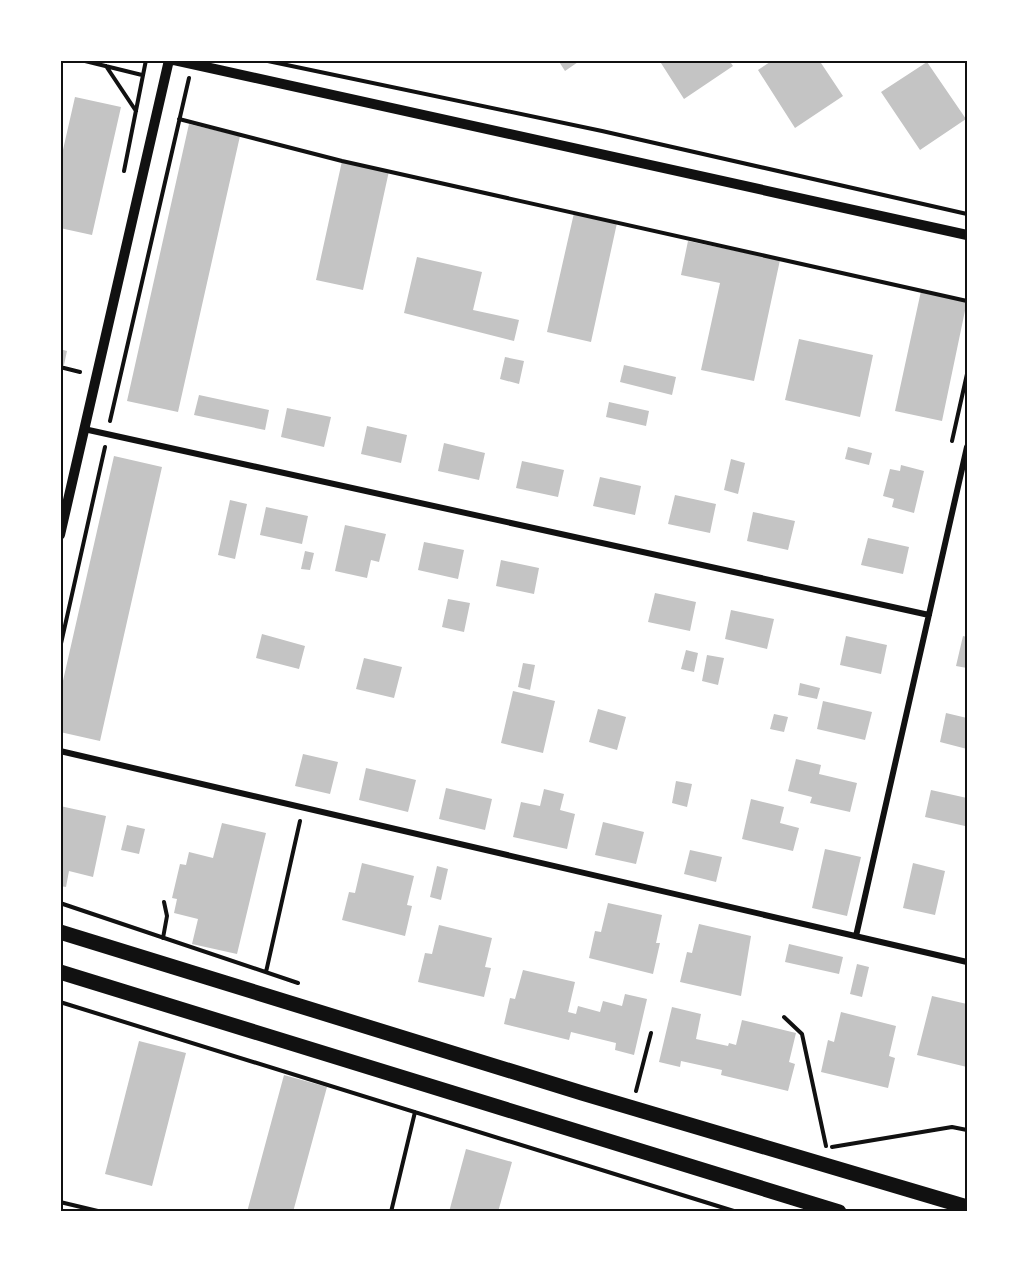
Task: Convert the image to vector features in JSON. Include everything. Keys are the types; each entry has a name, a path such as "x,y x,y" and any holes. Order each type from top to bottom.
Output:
{"main road":[{"path":"60,932 582,1093 967,1207"},
{"path":"60,972 839,1212"}],"street":[{"path":"60,535 172,60 967,236"},
{"path":"84,429 929,615"},
{"path":"856,936 967,447"},
{"path":"60,750 967,962"}],"path":[{"path":"81,60 142,75"},
{"path":"263,60 602,131 967,214"},
{"path":"121,423 109,420 192,64"},
{"path":"106,65 136,111"},
{"path":"179,119 342,161 967,301"},
{"path":"60,368 81,372"},
{"path":"951,448 967,374"},
{"path":"60,648 103,447 115,449"},
{"path":"266,972 303,807"},
{"path":"163,938 167,916 164,902"},
{"path":"60,1002 737,1212"},
{"path":"784,1017 802,1034 826,1148 952,1127 967,1130"},
{"path":"635,1092 651,1033"},
{"path":"391,1212 415,1112"},
{"path":"60,1202 102,1212"}],"building":[{"path":"558,60 581,60 565,71"},
{"path":"659,60 729,60 733,66 684,99"},
{"path":"773,60 819,60 843,96 795,128 758,70"},
{"path":"927,62 966,119 920,150 881,92"},
{"path":"75,97 121,107 92,235 60,228 60,163"},
{"path":"189,124 240,136 178,412 127,401"},
{"path":"342,161 389,171 363,290 316,280"},
{"path":"574,213 617,223 591,342 547,332"},
{"path":"688,241 780,260 754,381 701,370 720,283 681,275"},
{"path":"417,257 482,272 473,310 519,320 514,341 404,313"},
{"path":"921,291 967,301 942,421 895,411"},
{"path":"799,339 873,355 860,417 785,400"},
{"path":"60,349 67,351 64,365 60,364"},
{"path":"505,357 524,361 519,384 500,379"},
{"path":"624,365 676,377 672,395 620,382"},
{"path":"199,395 269,410 265,430 194,415"},
{"path":"609,402 649,411 646,426 606,417"},
{"path":"287,408 331,417 324,447 281,437"},
{"path":"367,426 407,435 401,463 361,454"},
{"path":"444,443 485,453 479,480 438,471"},
{"path":"848,447 872,453 869,465 845,459"},
{"path":"114,456 162,467 100,741 60,732 60,694"},
{"path":"731,459 745,463 738,494 724,490"},
{"path":"522,461 564,470 558,497 516,488"},
{"path":"901,465 924,471 914,513 892,507 894,499 883,496 890,469 900,471"},
{"path":"600,477 641,486 635,515 593,506"},
{"path":"675,495 716,504 710,533 668,524"},
{"path":"230,500 247,504 235,559 218,555"},
{"path":"266,507 308,516 302,544 260,535"},
{"path":"753,512 795,521 788,550 747,541"},
{"path":"345,525 386,534 379,562 371,560 367,578 335,571"},
{"path":"868,538 909,547 903,574 861,565"},
{"path":"424,542 464,550 458,579 418,570"},
{"path":"305,551 314,553 310,570 301,569"},
{"path":"501,560 539,568 534,594 496,586"},
{"path":"655,593 696,602 690,631 648,622"},
{"path":"448,599 470,603 464,632 442,627"},
{"path":"731,610 774,619 767,649 725,639"},
{"path":"262,634 305,646 299,669 256,658"},
{"path":"846,636 887,645 881,674 840,665"},
{"path":"963,636 967,637 967,668 956,666"},
{"path":"686,650 698,653 694,672 681,669"},
{"path":"707,655 724,658 718,685 702,681"},
{"path":"364,658 402,667 394,698 356,689"},
{"path":"523,663 535,665 530,690 518,687"},
{"path":"800,683 820,688 817,699 798,695"},
{"path":"513,691 555,701 543,753 501,743"},
{"path":"823,701 872,712 865,740 817,729"},
{"path":"598,709 626,717 617,750 589,742"},
{"path":"946,713 967,718 967,749 940,742"},
{"path":"774,714 788,717 784,732 770,729"},
{"path":"303,754 338,762 330,794 295,786"},
{"path":"796,759 821,765 819,774 857,783 850,812 810,803 812,797 788,791"},
{"path":"366,768 416,780 408,812 359,800"},
{"path":"676,781 692,784 687,807 672,803"},
{"path":"446,788 492,799 485,830 439,819"},
{"path":"544,789 564,794 560,810 575,814 567,849 513,837 521,802 540,806"},
{"path":"931,790 967,798 965,826 925,817"},
{"path":"751,799 784,807 780,823 799,828 793,851 742,839"},
{"path":"60,806 106,816 93,877 69,871 66,887 60,886"},
{"path":"603,822 644,832 636,864 595,855"},
{"path":"222,823 266,833 237,954 192,944 198,919 174,913 177,899 172,898 180,864 186,865 189,852 213,858"},
{"path":"127,825 145,829 139,854 121,850"},
{"path":"825,849 861,857 847,916 812,908"},
{"path":"690,850 722,857 716,882 684,874"},
{"path":"362,863 414,876 407,905 412,906 405,936 342,920 349,892 355,893"},
{"path":"913,863 945,871 935,915 903,908"},
{"path":"437,866 448,869 441,900 430,897"},
{"path":"608,903 662,915 656,943 660,943 653,974 589,958 595,931 601,932"},
{"path":"699,924 751,936 741,996 680,982 687,952 692,953"},
{"path":"439,925 492,938 485,967 491,968 484,997 418,982 425,953 432,954"},
{"path":"789,944 843,957 839,974 785,962"},
{"path":"857,964 869,967 862,997 850,994"},
{"path":"523,970 575,982 568,1012 576,1014 578,1006 600,1012 603,1001 622,1006 625,994 647,999 634,1055 615,1050 616,1043 571,1032 569,1040 504,1024 510,998 515,999"},
{"path":"932,996 967,1004 967,1067 917,1055"},
{"path":"672,1007 701,1014 696,1039 728,1046 729,1043 736,1045 742,1020 796,1033 789,1062 795,1064 788,1091 721,1075 722,1070 681,1061 680,1067 659,1062"},
{"path":"841,1012 896,1026 889,1056 895,1058 888,1088 821,1072 828,1040 834,1042"},
{"path":"139,1041 186,1053 152,1186 105,1174"},
{"path":"284,1075 327,1087 293,1212 247,1212"},
{"path":"466,1149 512,1162 498,1212 449,1212"}]}
